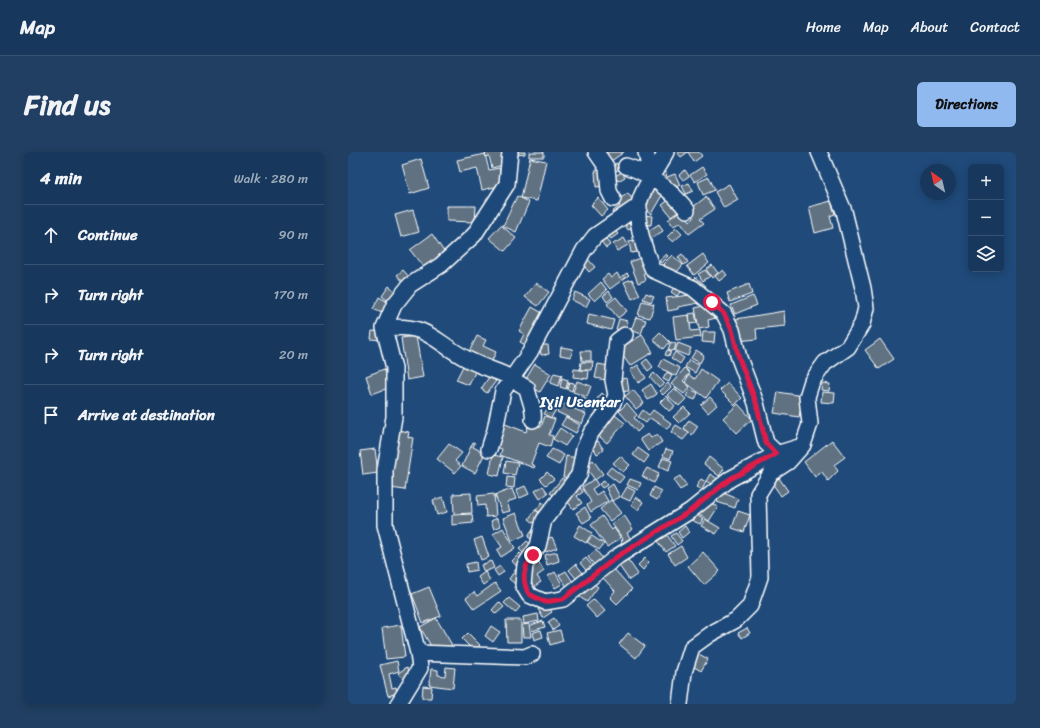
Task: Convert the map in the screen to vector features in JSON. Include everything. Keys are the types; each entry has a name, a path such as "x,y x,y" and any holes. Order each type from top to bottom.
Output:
{"street":[{"path":"398,704 420,668 418,653 385,525 385,470 394,417 394,368 384,328 394,305 410,285 440,264 474,236 507,184 510,152"},
{"path":"596,152 607,168 609,190 613,199"},
{"path":"646,152 652,178"},
{"path":"666,152 646,187 639,208 642,238 653,270 693,288 724,314 732,330 739,358 756,402 766,443 782,458"},
{"path":"625,335 617,341 613,380 616,395 612,405 591,433 584,449 579,475 544,520 538,546 525,565 524,585 529,594 545,602 563,599 618,556 680,517 730,479 755,464 782,458 803,445 810,424 806,397 812,381 825,363 848,347 862,324 866,308 863,288 844,211 819,152"},
{"path":"626,166 652,178 677,197 687,210"},
{"path":"488,449 495,430 503,390 530,352 584,250 595,236 634,209 639,208"},
{"path":"384,328 400,326 417,329 432,335 466,359 511,379 527,388 529,400 534,410 533,420"},
{"path":"680,704 684,672 692,647 710,634 736,620 750,606 760,577 758,494 782,458"},
{"path":"755,464 771,473"},
{"path":"418,653 525,657 532,654"}],"building":[{"path":"485,152 504,152 507,164 492,168 489,156 486,157"},
{"path":"518,152 525,152 525,154 518,155"},
{"path":"529,152 544,152 544,157 529,157"},
{"path":"598,152 624,152 607,164"},
{"path":"677,152 688,152 681,157"},
{"path":"688,152 699,152 702,156 694,162"},
{"path":"485,154 489,170 499,168 503,185 482,190 477,168 460,172 457,160"},
{"path":"530,158 546,161 537,201 521,198"},
{"path":"421,159 429,188 410,194 402,165"},
{"path":"617,163 620,169 612,173 609,167"},
{"path":"702,167 707,174 695,182 690,175"},
{"path":"604,170 604,186 596,187 595,171"},
{"path":"685,170 689,176 683,180 679,175"},
{"path":"622,172 625,177 618,181 615,176"},
{"path":"665,172 667,177 675,174 680,185 668,191 660,174"},
{"path":"709,177 715,190 703,195 698,182"},
{"path":"651,183 664,192 651,214 641,208"},
{"path":"689,183 693,191 686,194 682,186"},
{"path":"729,184 738,200 724,208 715,192"},
{"path":"628,193 634,202 617,220 612,212 620,206 617,201"},
{"path":"517,196 529,202 516,232 503,226"},
{"path":"673,197 682,209 671,217 662,205"},
{"path":"706,197 715,209 700,219 704,223 689,234 680,222 673,227 668,220 682,209 690,221 694,218 689,210"},
{"path":"598,198 608,210 601,216 591,205"},
{"path":"831,201 835,214 830,216 833,228 815,233 809,207"},
{"path":"447,206 476,206 475,222 447,221"},
{"path":"413,210 419,232 401,237 395,215"},
{"path":"633,213 639,224 628,230 622,219"},
{"path":"644,215 652,216 651,225 643,224"},
{"path":"659,224 663,231 647,241 643,234"},
{"path":"501,225 516,238 505,251 489,238"},
{"path":"612,227 618,234 611,239 605,232"},
{"path":"676,228 682,234 673,242 667,237"},
{"path":"432,234 445,253 424,268 410,250"},
{"path":"605,237 610,245 606,248 600,240"},
{"path":"624,238 628,245 617,251 613,244"},
{"path":"641,239 643,251 631,253 629,241"},
{"path":"666,254 668,256 661,263 659,260"},
{"path":"682,254 688,262 684,265 678,257"},
{"path":"703,254 709,263 694,275 687,266"},
{"path":"672,255 683,265 674,275 663,264"},
{"path":"642,257 649,273 644,274 646,280 638,283 630,262"},
{"path":"587,258 595,267 589,272 581,262"},
{"path":"712,265 718,273 712,278 706,269"},
{"path":"403,270 411,279 405,284 397,275"},
{"path":"705,270 710,276 703,281 698,274"},
{"path":"723,270 727,275 719,281 715,276"},
{"path":"617,273 620,278 627,273 629,275 610,289 602,279 608,274 611,278"},
{"path":"696,277 706,286 700,293 690,283"},
{"path":"632,279 640,295 632,299 624,282"},
{"path":"601,282 607,290 595,301 588,294"},
{"path":"536,283 549,292 538,306 525,297"},
{"path":"677,283 683,288 677,296 671,292"},
{"path":"749,284 752,294 730,302 727,293"},
{"path":"389,286 396,292 388,301 382,296"},
{"path":"609,291 613,297 607,302 603,296"},
{"path":"575,292 590,299 586,307 572,300"},
{"path":"646,293 654,296 651,302 643,299"},
{"path":"698,294 704,302 678,307 678,309 668,311 666,298"},
{"path":"753,296 757,305 735,314 731,305"},
{"path":"379,297 388,302 382,313 373,309"},
{"path":"616,297 627,311 618,318 607,304"},
{"path":"642,301 654,304 650,318 638,315"},
{"path":"713,304 716,318 708,320 709,327 699,329 695,308"},
{"path":"532,307 544,314 527,346 520,342 524,334 519,331"},
{"path":"784,311 785,326 756,329 757,339 738,341 736,319"},
{"path":"695,313 697,323 690,324 689,314"},
{"path":"589,314 614,320 611,330 587,324"},
{"path":"689,315 691,331 700,330 701,337 676,340 673,317"},
{"path":"636,317 646,320 641,334 631,330"},
{"path":"619,319 628,321 626,332 616,329"},
{"path":"372,331 383,332 382,340 371,339"},
{"path":"660,332 670,342 664,349 653,339"},
{"path":"703,332 715,332 714,343 702,342"},
{"path":"642,335 653,352 630,366 618,349"},
{"path":"416,336 423,377 407,380 401,338"},
{"path":"477,336 486,340 483,346 496,352 489,367 467,356"},
{"path":"880,339 894,359 879,369 865,350"},
{"path":"671,342 676,344 674,351 668,349"},
{"path":"678,343 691,348 688,356 675,351"},
{"path":"540,345 548,345 549,354 541,355"},
{"path":"561,347 573,349 571,357 560,355"},
{"path":"667,350 671,351 669,356 665,355"},
{"path":"696,350 704,355 700,363 691,358"},
{"path":"581,351 591,351 591,361 582,361"},
{"path":"675,352 684,358 680,364 671,358"},
{"path":"647,359 653,367 648,371 642,363"},
{"path":"663,359 680,368 676,376 659,367"},
{"path":"689,360 699,365 695,373 685,367"},
{"path":"465,362 477,368 469,385 456,380"},
{"path":"581,362 593,362 592,370 580,370"},
{"path":"535,364 551,374 540,392 524,382"},
{"path":"598,364 609,366 606,380 595,378"},
{"path":"638,365 646,378 638,383 630,370"},
{"path":"685,368 690,373 683,381 690,387 684,394 671,384"},
{"path":"384,369 391,387 372,394 366,376"},
{"path":"574,369 589,371 588,379 573,377"},
{"path":"701,369 718,381 706,398 685,382 689,375 695,379"},
{"path":"620,371 621,379 627,378 629,391 618,392"},
{"path":"667,372 672,375 669,382 663,379"},
{"path":"554,373 562,375 558,386 550,383"},
{"path":"654,373 664,383 659,387 650,377"},
{"path":"489,377 496,381 487,393 481,389"},
{"path":"562,378 568,380 566,389 560,387"},
{"path":"577,381 591,386 587,397 573,392"},
{"path":"569,382 574,383 572,391 567,389"},
{"path":"668,383 671,387 663,395 659,391"},
{"path":"728,383 742,398 735,405 720,390"},
{"path":"822,383 830,384 829,391 821,390"},
{"path":"651,384 657,394 648,400 642,390"},
{"path":"674,388 686,399 679,406 667,395"},
{"path":"690,389 698,393 695,400 686,396"},
{"path":"633,390 644,403 636,409 625,396"},
{"path":"778,392 803,396 799,417 774,413"},
{"path":"822,392 835,393 834,403 821,402"},
{"path":"602,393 609,400 604,406 597,399"},
{"path":"666,396 675,406 669,411 660,402"},
{"path":"582,397 591,402 586,411 577,407"},
{"path":"710,397 717,405 708,413 701,405"},
{"path":"561,403 586,414 582,424 557,412"},
{"path":"627,403 637,415 634,418 642,427 637,432 619,411"},
{"path":"550,404 557,408 551,418 544,414"},
{"path":"738,404 752,419 737,433 723,418"},
{"path":"684,407 690,413 679,423 673,417"},
{"path":"643,410 649,415 653,410 671,423 667,429 650,418 646,423 638,417"},
{"path":"611,412 625,423 607,443 594,432"},
{"path":"545,416 555,419 549,435 553,436 550,447 539,443 531,464 535,466 534,468 500,455 502,449 491,445 500,422 526,432 529,423 541,427"},
{"path":"566,417 580,425 576,433 561,425"},
{"path":"689,420 698,426 692,435 684,428"},
{"path":"676,425 689,433 683,440 671,432"},
{"path":"560,428 572,436 565,446 553,439"},
{"path":"398,430 409,432 408,437 413,438 405,490 390,488"},
{"path":"648,434 651,438 657,434 662,442 648,451 640,439"},
{"path":"832,440 845,457 834,465 838,471 828,481 822,472 815,477 804,462"},
{"path":"598,441 604,450 597,454 592,445"},
{"path":"473,442 475,443 473,447 485,453 475,473 462,466"},
{"path":"449,444 462,453 455,461 461,466 455,473 437,459"},
{"path":"638,448 649,456 644,463 633,455"},
{"path":"375,449 378,473 363,475 360,451"},
{"path":"552,449 564,455 559,465 546,458"},
{"path":"666,449 673,451 670,459 663,456"},
{"path":"493,455 503,457 499,476 489,474"},
{"path":"566,456 577,458 574,479 563,477"},
{"path":"620,456 630,465 623,472 613,463"},
{"path":"709,457 724,469 719,476 704,464"},
{"path":"663,458 672,461 668,471 659,467"},
{"path":"593,460 603,474 595,480 585,466"},
{"path":"506,461 518,463 515,475 504,473"},
{"path":"611,467 624,477 619,483 606,473"},
{"path":"647,468 659,474 654,483 642,476"},
{"path":"547,472 554,479 546,485 540,479"},
{"path":"710,474 718,479 714,486 706,481"},
{"path":"680,476 687,486 680,490 673,480"},
{"path":"507,477 515,478 514,488 506,487"},
{"path":"562,478 569,484 557,498 550,493"},
{"path":"779,478 788,491 781,496 772,483"},
{"path":"594,479 598,485 592,489 596,495 602,491 608,501 591,512 587,505 591,502 582,487"},
{"path":"630,479 641,483 638,490 627,485"},
{"path":"701,479 706,482 702,490 696,487"},
{"path":"604,481 607,485 602,488 599,484"},
{"path":"613,484 620,497 612,501 606,488"},
{"path":"525,486 529,494 520,498 516,490"},
{"path":"543,486 548,493 540,499 535,491"},
{"path":"579,486 583,492 577,496 582,503 573,509 564,496"},
{"path":"627,487 635,491 630,501 621,497"},
{"path":"654,487 662,491 657,500 650,496"},
{"path":"512,489 516,499 507,502 510,511 502,513 495,495"},
{"path":"721,492 738,499 735,508 717,502"},
{"path":"471,493 472,513 454,514 453,494"},
{"path":"494,494 496,516 486,517 485,505 478,506 477,496"},
{"path":"443,497 447,512 437,515 433,500"},
{"path":"636,497 643,502 638,510 631,505"},
{"path":"611,500 621,513 610,521 600,509"},
{"path":"706,500 718,507 709,521 698,514"},
{"path":"542,502 550,508 545,515 536,510"},
{"path":"585,507 591,518 583,523 576,513"},
{"path":"535,510 544,517 538,526 529,519"},
{"path":"738,511 750,515 744,532 732,528"},
{"path":"516,513 525,535 512,541 503,518"},
{"path":"472,514 473,523 452,525 452,515"},
{"path":"695,514 703,519 700,524 691,520"},
{"path":"624,515 633,529 627,533 633,542 625,547 621,541 623,539 612,524"},
{"path":"602,516 612,530 614,528 621,538 607,547 591,525"},
{"path":"497,518 501,526 494,529 491,521"},
{"path":"705,519 720,528 716,534 701,526"},
{"path":"580,525 592,533 586,543 574,536"},
{"path":"535,526 534,540 528,537"},
{"path":"685,526 689,532 682,538 678,532"},
{"path":"503,528 515,548 501,557 497,550 502,547 493,534"},
{"path":"676,533 682,541 677,545 671,536"},
{"path":"667,535 675,546 666,552 658,541"},
{"path":"592,536 604,544 599,550 587,542"},
{"path":"482,537 489,557 481,560 474,540"},
{"path":"552,537 557,548 546,552 542,541"},
{"path":"527,541 535,548 527,557 519,549"},
{"path":"681,546 687,557 675,565 668,554"},
{"path":"596,550 606,563 598,570 588,557"},
{"path":"557,552 559,561 547,565 545,555"},
{"path":"703,552 720,571 704,585 688,566"},
{"path":"520,553 527,561 518,568 512,561"},
{"path":"624,554 638,574 629,580 615,560"},
{"path":"586,558 596,570 590,575 580,563"},
{"path":"645,558 649,562 643,570 638,565"},
{"path":"491,561 494,568 484,572 481,565"},
{"path":"538,561 544,571 537,576 541,582 535,586 540,594 536,597 525,580 526,568"},
{"path":"476,562 477,570 467,572 466,564"},
{"path":"576,564 586,577 579,582 569,570"},
{"path":"500,566 504,572 498,576 494,570"},
{"path":"613,568 632,589 617,604 610,597 615,591 603,578"},
{"path":"516,569 523,573 515,584 509,579"},
{"path":"566,571 575,585 569,590 559,575"},
{"path":"485,572 490,580 483,585 478,577"},
{"path":"555,572 562,584 555,588 548,576"},
{"path":"589,580 598,587 587,602 578,596"},
{"path":"495,583 501,591 474,609 466,598 474,592 477,596"},
{"path":"429,587 441,616 423,623 412,594"},
{"path":"509,598 520,607 515,613 504,603"},
{"path":"594,599 605,611 597,618 586,606"},
{"path":"499,602 504,607 496,614 492,610"},
{"path":"547,604 552,612 543,618 538,609"},
{"path":"538,614 539,621 524,624 523,617"},
{"path":"436,618 452,645 441,650 438,645 432,648 420,627"},
{"path":"554,618 559,626 553,630 548,622"},
{"path":"506,620 521,620 521,642 507,642"},
{"path":"543,621 545,627 532,631 531,625"},
{"path":"529,624 531,637 523,637 522,625"},
{"path":"401,625 405,657 386,659 382,628"},
{"path":"491,626 500,632 493,642 485,636"},
{"path":"747,628 750,633 742,638 738,633"},
{"path":"541,630 543,637 534,640 532,633"},
{"path":"560,630 563,641 550,645 547,633"},
{"path":"468,633 480,645 474,651 462,639"},
{"path":"628,633 645,646 636,658 619,644"},
{"path":"697,653 708,659 701,671 691,665"},
{"path":"397,661 399,671 389,674 392,688 396,687 397,693 388,696 380,665"},
{"path":"407,667 413,676 405,682 398,673"},
{"path":"446,667 455,668 453,688 429,685 431,669 438,670 438,675 445,676"},
{"path":"423,686 432,687 431,698 422,698"}],"district":[{"name":"Iɣil Uɛenṭar","path":"580,402"}],"route":[{"path":"533,555 525,565 523,581 529,594 545,602 563,599 618,556 631,550 644,538 658,532 690,511 730,479 755,464 776,454 766,443 756,402 739,358 732,330 724,314 712,302"}]}
